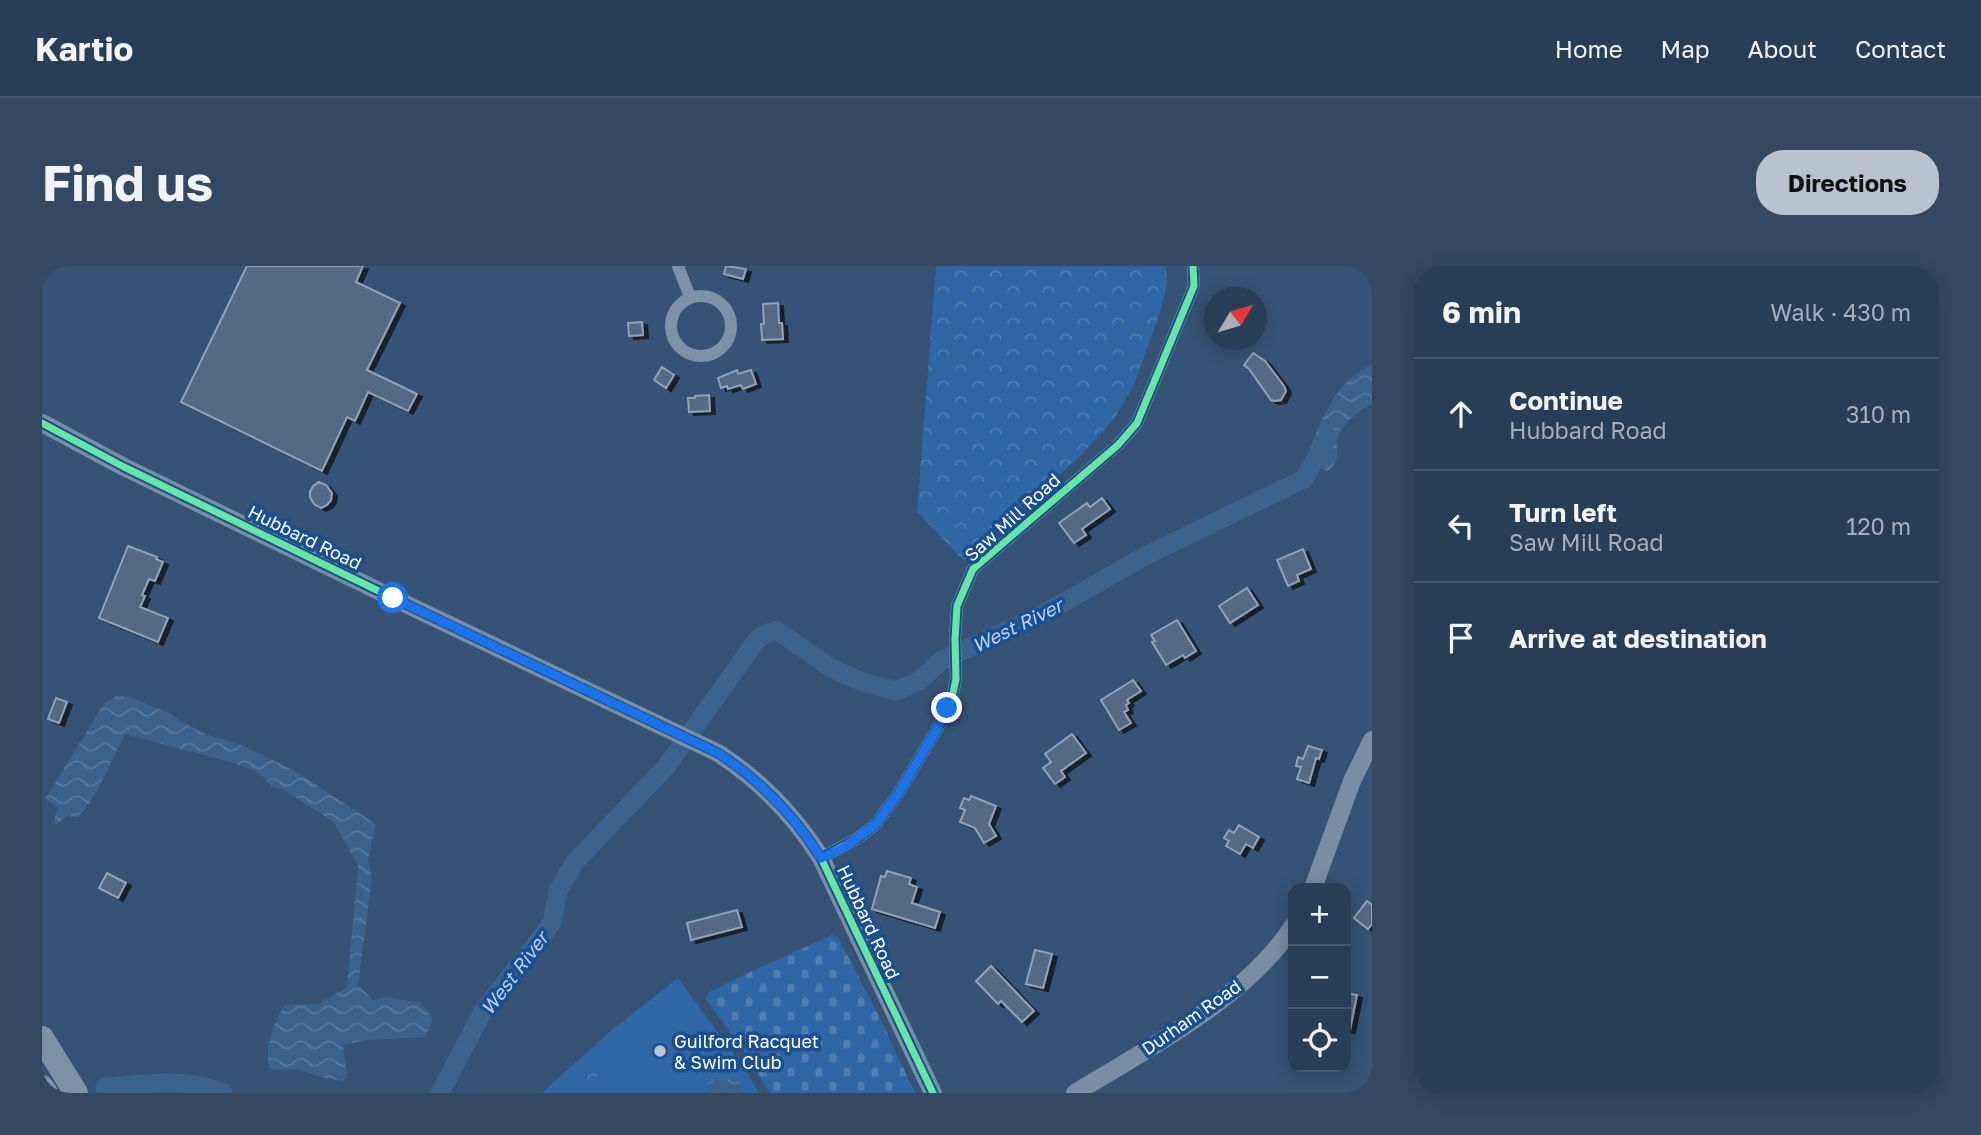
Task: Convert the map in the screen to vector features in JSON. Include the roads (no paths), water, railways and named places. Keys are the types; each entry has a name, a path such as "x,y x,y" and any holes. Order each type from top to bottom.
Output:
{"highway":[{"path":"42,1038 76,1093"},
{"path":"42,1087 46,1093"}],"street":[{"path":"678,266 690,297"},
{"name":"Saw Mill Road","path":"821,858 875,825 887,810 944,716 955,686 957,606 973,569 1118,445 1137,423 1194,286 1193,266"},
{"path":"699,295 715,298 731,316 732,330 729,341 721,350 709,356 695,356 683,351 675,341 671,329 673,314 680,303 690,297 699,295"},
{"name":"Hubbard Road","path":"42,423 124,467 380,592 718,753 749,774 804,831 821,858 933,1093"},
{"path":"1315,883 1352,781 1372,740"},
{"name":"Durham Road","path":"1075,1093 1179,1029 1234,989 1265,961 1288,932"}],"water":[{"path":"1372,364 1372,404 1345,425 1337,441 1336,462 1328,472 1319,467 1310,448 1339,390"},
{"path":"116,696 130,697 166,712 200,732 244,746 295,771 376,824 368,859 372,878 358,985 373,1000 385,997 421,1003 433,1019 425,1037 366,1040 343,1045 347,1078 343,1081 296,1069 273,1070 269,1067 271,1035 285,1005 319,1004 347,987 358,866 334,822 282,789 272,787 255,771 125,734 99,788 86,808 78,817 67,816 56,825 53,823 58,808 45,799 105,702"},
{"path":"739,1079 740,1093 708,1093 707,1081"}],"waterway":[{"name":"West River","path":"440,1093 483,1011 552,923 558,891 574,863 666,767 759,637 776,630 831,668 862,682 896,691 919,681 942,660 1043,614 1147,555 1304,479 1328,437"},
{"path":"105,1087 180,1083 223,1093"}],"place":[{"name":"Guilford Racquet & Swim Club","path":"660,1051"}]}
